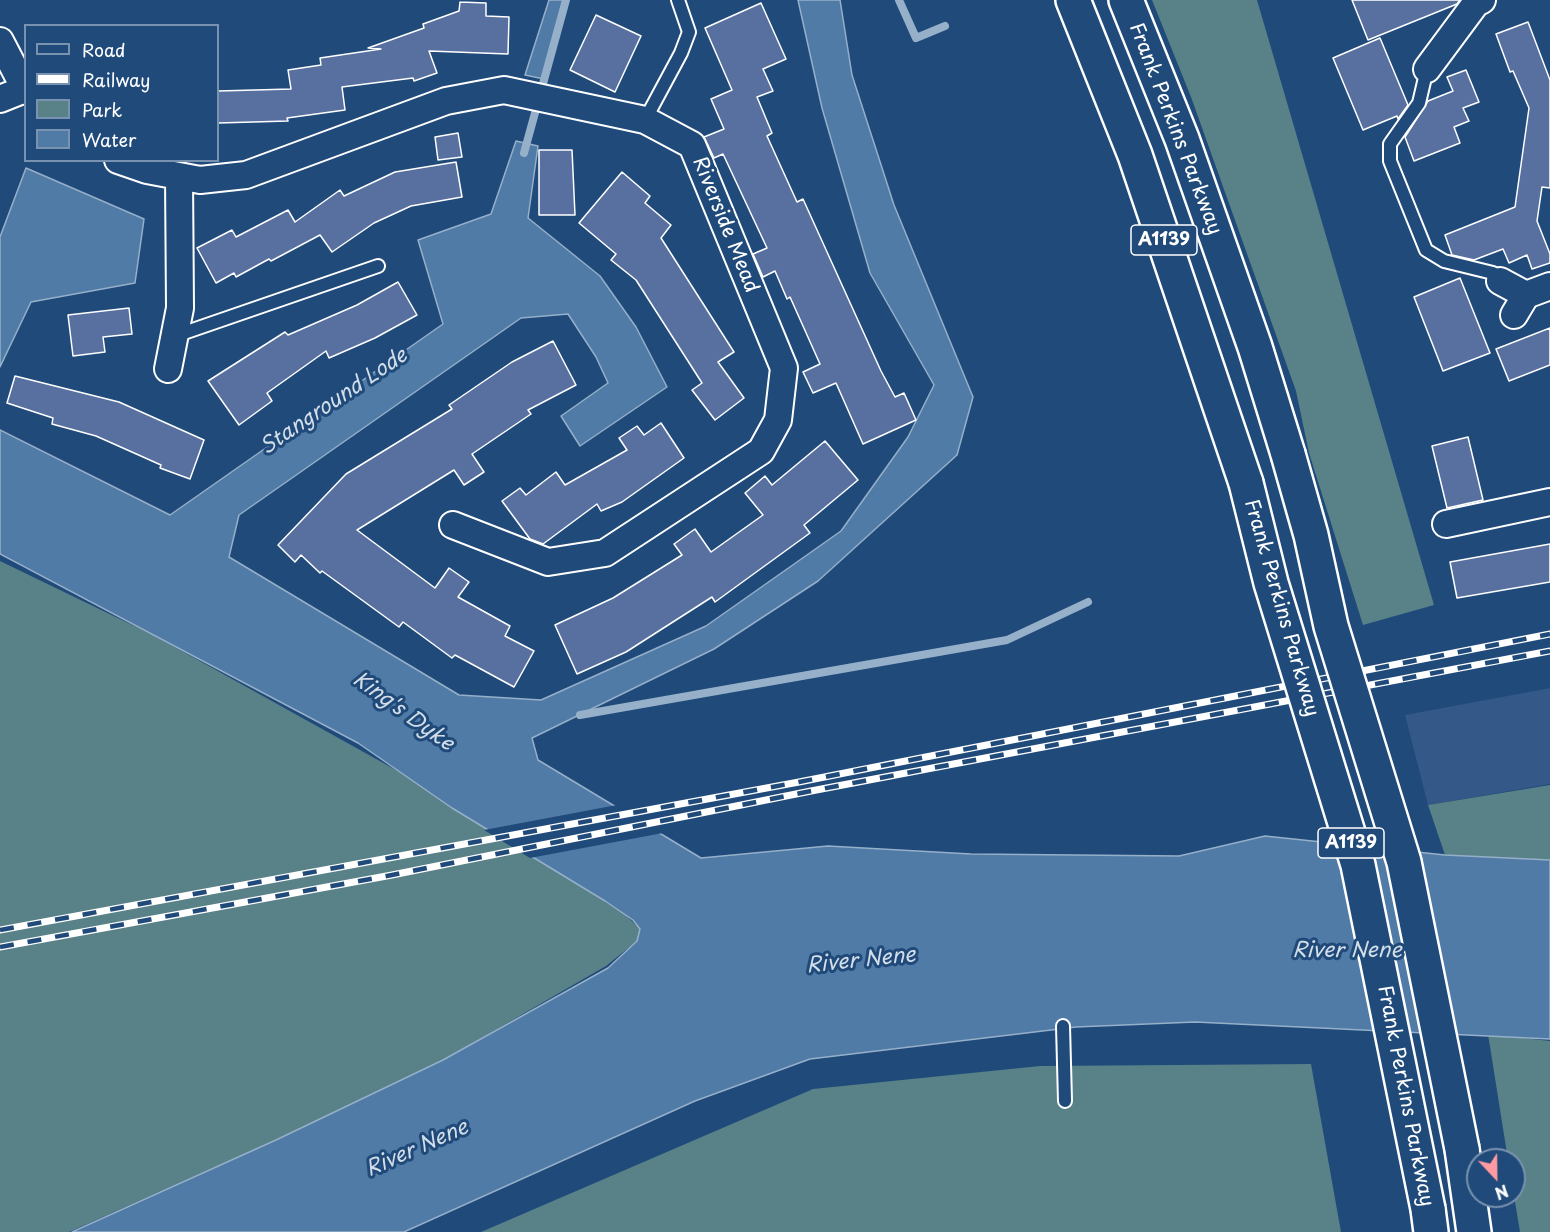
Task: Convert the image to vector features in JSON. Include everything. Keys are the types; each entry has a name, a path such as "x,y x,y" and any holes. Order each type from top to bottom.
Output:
{"highway":[{"name":"Frank Perkins Parkway","path":"1073,0 1135,155 1246,483 1271,583 1358,865 1429,1221"},
{"name":"Frank Perkins Parkway","path":"1126,0 1182,139 1255,347 1311,535 1331,626 1404,861 1462,1149 1474,1232"}],"street":[{"path":"1427,69 1476,3 1482,0"},
{"path":"0,41 24,88"},
{"path":"0,99 24,90"},
{"name":"Riverside Mead","path":"126,162 200,180 246,175 446,101 504,90 645,120 692,145 784,368 778,420 761,451 605,553 548,562 453,525"},
{"path":"168,369 180,308 178,176"},
{"path":"1500,280 1520,305 1550,286"},
{"path":"1446,524 1550,502"}],"lane":[{"path":"645,120 681,53 689,32 678,0"},
{"path":"1427,69 1419,103 1390,144 1390,161 1426,250 1444,261 1493,273 1500,280"},
{"path":"174,336 378,266"},
{"path":"1063,1026 1065,1101"}],"shaded area":[{"path":"1550,688 1550,784 1428,805 1405,715"}],"green space":[{"path":"1152,0 1257,0 1434,605 1363,625 1309,453 1296,391 1191,97"},
{"path":"0,561 153,635 405,775 626,915 640,929 637,941 606,966 443,1060 276,1140 69,1232 0,1232"},
{"path":"1550,785 1550,860 1445,855 1428,805"},
{"path":"1488,1034 1550,1041 1550,1232 1520,1232 1516,1208 1526,1208 1526,1148 1506,1148"},
{"path":"1311,1064 1341,1232 481,1232 813,1089 1040,1066"}],"water":[{"path":"549,0 566,0 544,79 525,75"},
{"path":"798,0 840,0 852,75 894,205 973,397 957,455 818,581 714,649 532,738 538,760 701,858 828,846 971,854 1179,856 1265,836 1445,855 1550,860 1550,1039 1195,1022 1076,1027 810,1059 695,1101 404,1232 72,1232 276,1140 443,1060 608,968 637,941 640,929 633,920 605,901 452,808 358,743 0,554 0,430 170,515 443,324 418,240 491,214 516,141 538,146 528,218 600,276 636,327 667,387 580,446 561,416 608,383 596,357 568,314 521,318 239,515 229,557 459,695 541,700 706,626 841,531 908,437 934,385 870,273 822,108"},
{"path":"26,168 144,219 135,283 31,302 0,367 0,237"}],"pier":[{"path":"617,805 663,833 530,858 484,830"}],"building":[{"path":"1352,0 1460,0 1457,4 1368,40"},
{"path":"460,2 486,3 486,16 509,17 508,54 429,51 437,73 414,81 413,78 342,87 345,110 287,118 288,121 219,123 219,91 291,89 288,70 321,65 320,58 381,49 368,48 424,28 423,24 459,11"},
{"path":"761,3 786,59 763,69 773,91 757,97 772,133 767,136 797,202 803,199 881,371 895,397 904,393 916,420 863,444 836,383 813,393 803,372 820,364 790,297 787,299 775,271 763,277 753,254 767,248 723,154 714,158 704,137 724,129 711,99 732,90 705,28"},
{"path":"596,15 641,36 615,92 570,70"},
{"path":"1528,22 1550,80 1550,188 1542,187 1537,221 1550,254 1550,263 1532,269 1527,255 1509,263 1503,249 1474,260 1452,255 1445,235 1515,207 1529,108 1513,71 1510,72 1496,34"},
{"path":"1380,38 1408,105 1398,119 1397,116 1363,130 1333,58"},
{"path":"1466,70 1479,102 1463,108 1469,121 1454,127 1460,143 1414,161 1405,137 1428,101 1453,91 1447,77"},
{"path":"458,133 462,157 438,160 435,137"},
{"path":"539,150 572,150 575,215 539,215"},
{"path":"456,162 462,197 411,206 374,223 332,252 320,235 271,261 269,259 236,277 234,273 216,283 197,248 232,230 236,237 288,210 295,222 340,190 344,196 395,172"},
{"path":"622,172 650,196 645,203 671,225 661,238 734,352 718,362 744,398 715,420 692,390 702,383 636,280 611,260 616,254 579,223"},
{"path":"1460,278 1490,353 1443,371 1414,297"},
{"path":"398,282 417,315 375,338 329,358 326,351 267,393 272,401 239,425 208,381 285,332 288,335 357,305"},
{"path":"129,308 132,334 103,337 105,352 73,356 68,315"},
{"path":"1550,328 1550,365 1509,381 1496,349"},
{"path":"553,341 576,385 528,410 531,414 472,454 484,472 464,485 454,470 357,530 435,588 449,568 469,582 458,597 510,626 505,636 534,651 514,687 455,655 452,658 403,622 399,627 322,571 320,573 301,555 295,562 278,545 346,474 452,409 449,405 512,362"},
{"path":"15,376 119,402 204,440 190,479 160,468 161,465 96,436 52,424 53,418 7,403"},
{"path":"661,423 684,458 622,502 601,511 597,504 543,544 530,539 502,501 520,488 526,495 556,472 565,485 627,450 619,438 637,426 644,435"},
{"path":"1468,437 1483,500 1447,508 1432,446"},
{"path":"825,441 858,480 804,525 810,533 715,602 712,597 626,652 577,674 555,625 613,598 682,555 674,544 695,529 711,552 763,515 745,493 765,476 772,485"},
{"path":"1550,544 1550,582 1457,598 1450,562"}],"waterway":[{"name":"Stanground Lode","path":"524,153 566,0"},
{"path":"899,0 916,38 945,26"},
{"path":"580,715 1007,640 1088,602"}],"railway":[{"path":"0,930 799,782 1550,634"},
{"path":"0,947 392,875 811,791 1550,651"}],"water label":[{"name":"King's Dyke","path":"403,712"},
{"name":"River Nene","path":"1347,951"},
{"name":"River Nene","path":"861,961"},
{"name":"River Nene","path":"417,1149"}]}
